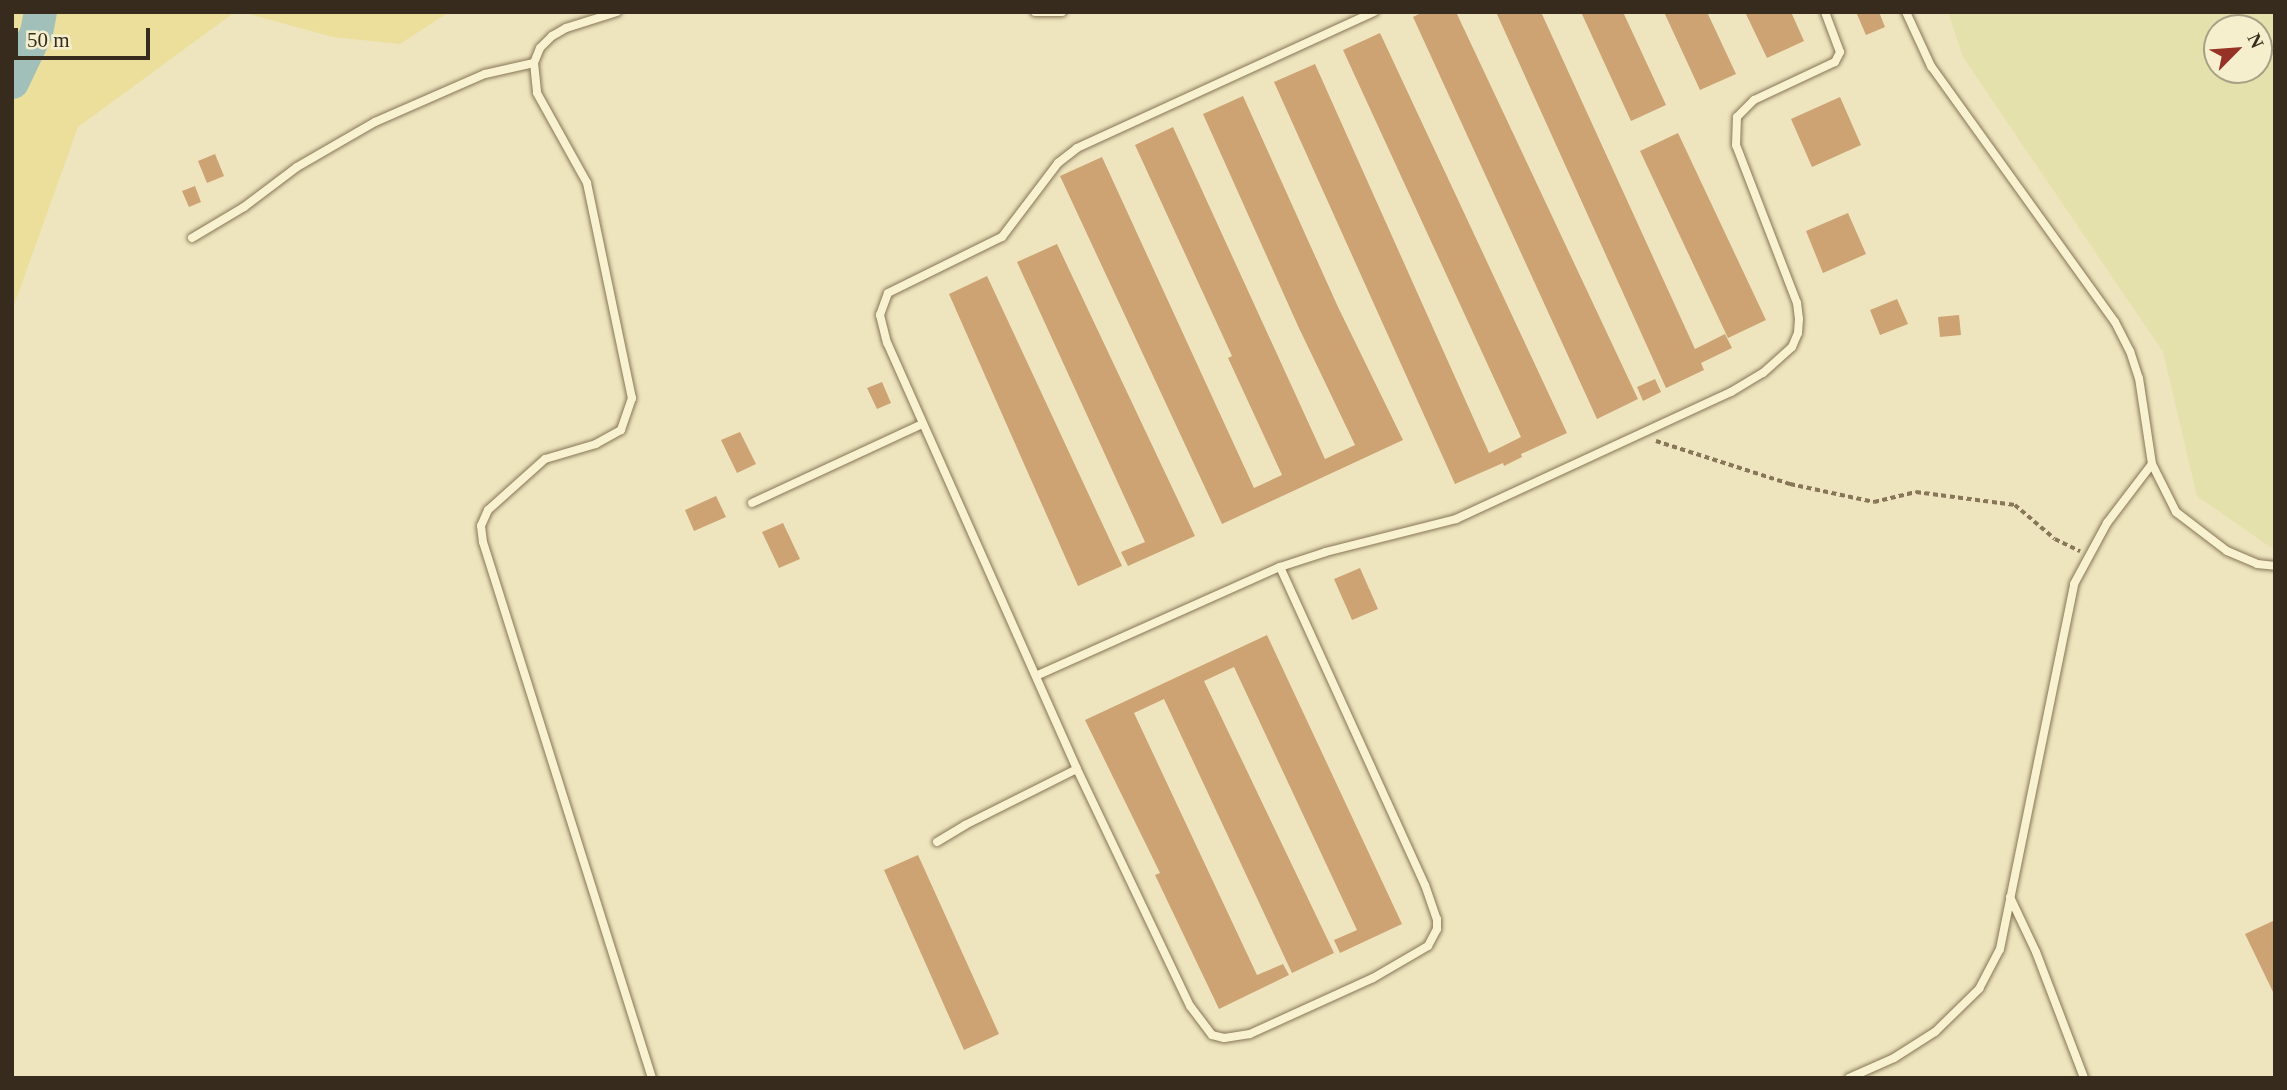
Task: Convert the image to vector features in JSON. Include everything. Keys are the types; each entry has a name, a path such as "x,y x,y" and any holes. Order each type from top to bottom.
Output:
{"lane":[{"path":"617,12 559,32 540,48 534,63 537,93 587,183 632,398 621,430 596,444 545,458 488,510 481,526 483,542 652,1078"},
{"path":"1035,12 1062,12"},
{"path":"1280,567 1433,902 1437,929 1428,946 1373,978 1259,1031 1237,1037 1212,1034 1191,1006 1077,769 1038,675 922,424 882,329 880,315 888,292 1002,237 1058,163 1077,148 1374,12"},
{"path":"1038,675 1280,567 1326,552 1456,520 1645,433 1763,373 1792,347 1798,333 1797,303 1736,145 1737,117 1745,106 1829,66 1839,58 1838,42 1825,12"},
{"path":"1906,12 1931,66 2115,322 2130,351 2138,378 2152,464 2176,512 2193,528 2227,551 2257,564 2275,566"},
{"path":"192,238 244,207 297,167 375,122 485,74 534,63"},
{"path":"752,503 922,424"},
{"path":"1849,1078 1894,1058 1934,1032 1971,998 2000,949 2074,584 2107,523 2152,464"},
{"path":"937,842 965,825 1077,769"},
{"path":"2010,897 2036,952 2084,1078"}],"path":[{"path":"1645,433 1662,445 1790,484 1874,502 1916,492 2015,506 2055,539 2088,555"}],"shaded area":[{"path":"1948,12 2275,12 2275,546 2270,547 2197,496 2163,352 1963,57"}],"sand":[{"path":"12,12 235,12 78,127 12,311"},
{"path":"241,12 449,12 400,44 333,37"}],"building":[{"path":"1423,12 1456,12 1638,399 1597,419 1413,17"},
{"path":"1496,12 1541,12 1695,349 1725,334 1732,348 1701,363 1704,370 1666,388"},
{"path":"1581,12 1623,12 1666,105 1631,121"},
{"path":"1664,12 1707,12 1736,74 1700,90"},
{"path":"1745,12 1791,12 1804,41 1767,58"},
{"path":"1856,12 1879,12 1885,27 1866,35"},
{"path":"1380,33 1567,433 1521,454 1522,457 1504,466 1503,463 1455,484 1274,82 1315,64 1489,453 1521,437 1343,50"},
{"path":"1243,96 1338,307 1403,440 1222,524 1060,176 1102,157 1254,488 1282,475 1228,358 1232,356 1135,145 1173,127 1325,459 1355,445 1298,326 1203,114"},
{"path":"1840,97 1861,145 1812,167 1791,119"},
{"path":"1678,133 1766,320 1728,338 1640,151"},
{"path":"215,154 224,176 207,183 198,161"},
{"path":"195,186 201,202 189,207 182,191"},
{"path":"1848,213 1866,254 1823,273 1806,231"},
{"path":"1057,244 1195,536 1128,566 1121,552 1145,542 1017,262"},
{"path":"987,276 1122,566 1078,586 949,294"},
{"path":"1897,299 1908,324 1880,335 1870,310"},
{"path":"1959,315 1961,335 1940,337 1938,317"},
{"path":"1655,379 1661,392 1643,401 1637,387"},
{"path":"882,382 891,403 877,409 867,388"},
{"path":"740,432 756,464 737,473 721,440"},
{"path":"716,496 726,517 694,531 685,510"},
{"path":"783,523 800,559 779,568 762,532"},
{"path":"1360,568 1378,609 1352,620 1334,579"},
{"path":"1267,635 1402,924 1340,953 1334,940 1357,930 1234,667 1204,681 1334,953 1292,973 1164,699 1134,713 1257,975 1283,964 1289,975 1219,1009 1155,875 1160,873 1085,720"},
{"path":"918,855 999,1034 964,1050 884,870"},
{"path":"2275,920 2275,996 2245,934"}],"waterway":[{"path":"12,82 36,32 40,12"}]}
